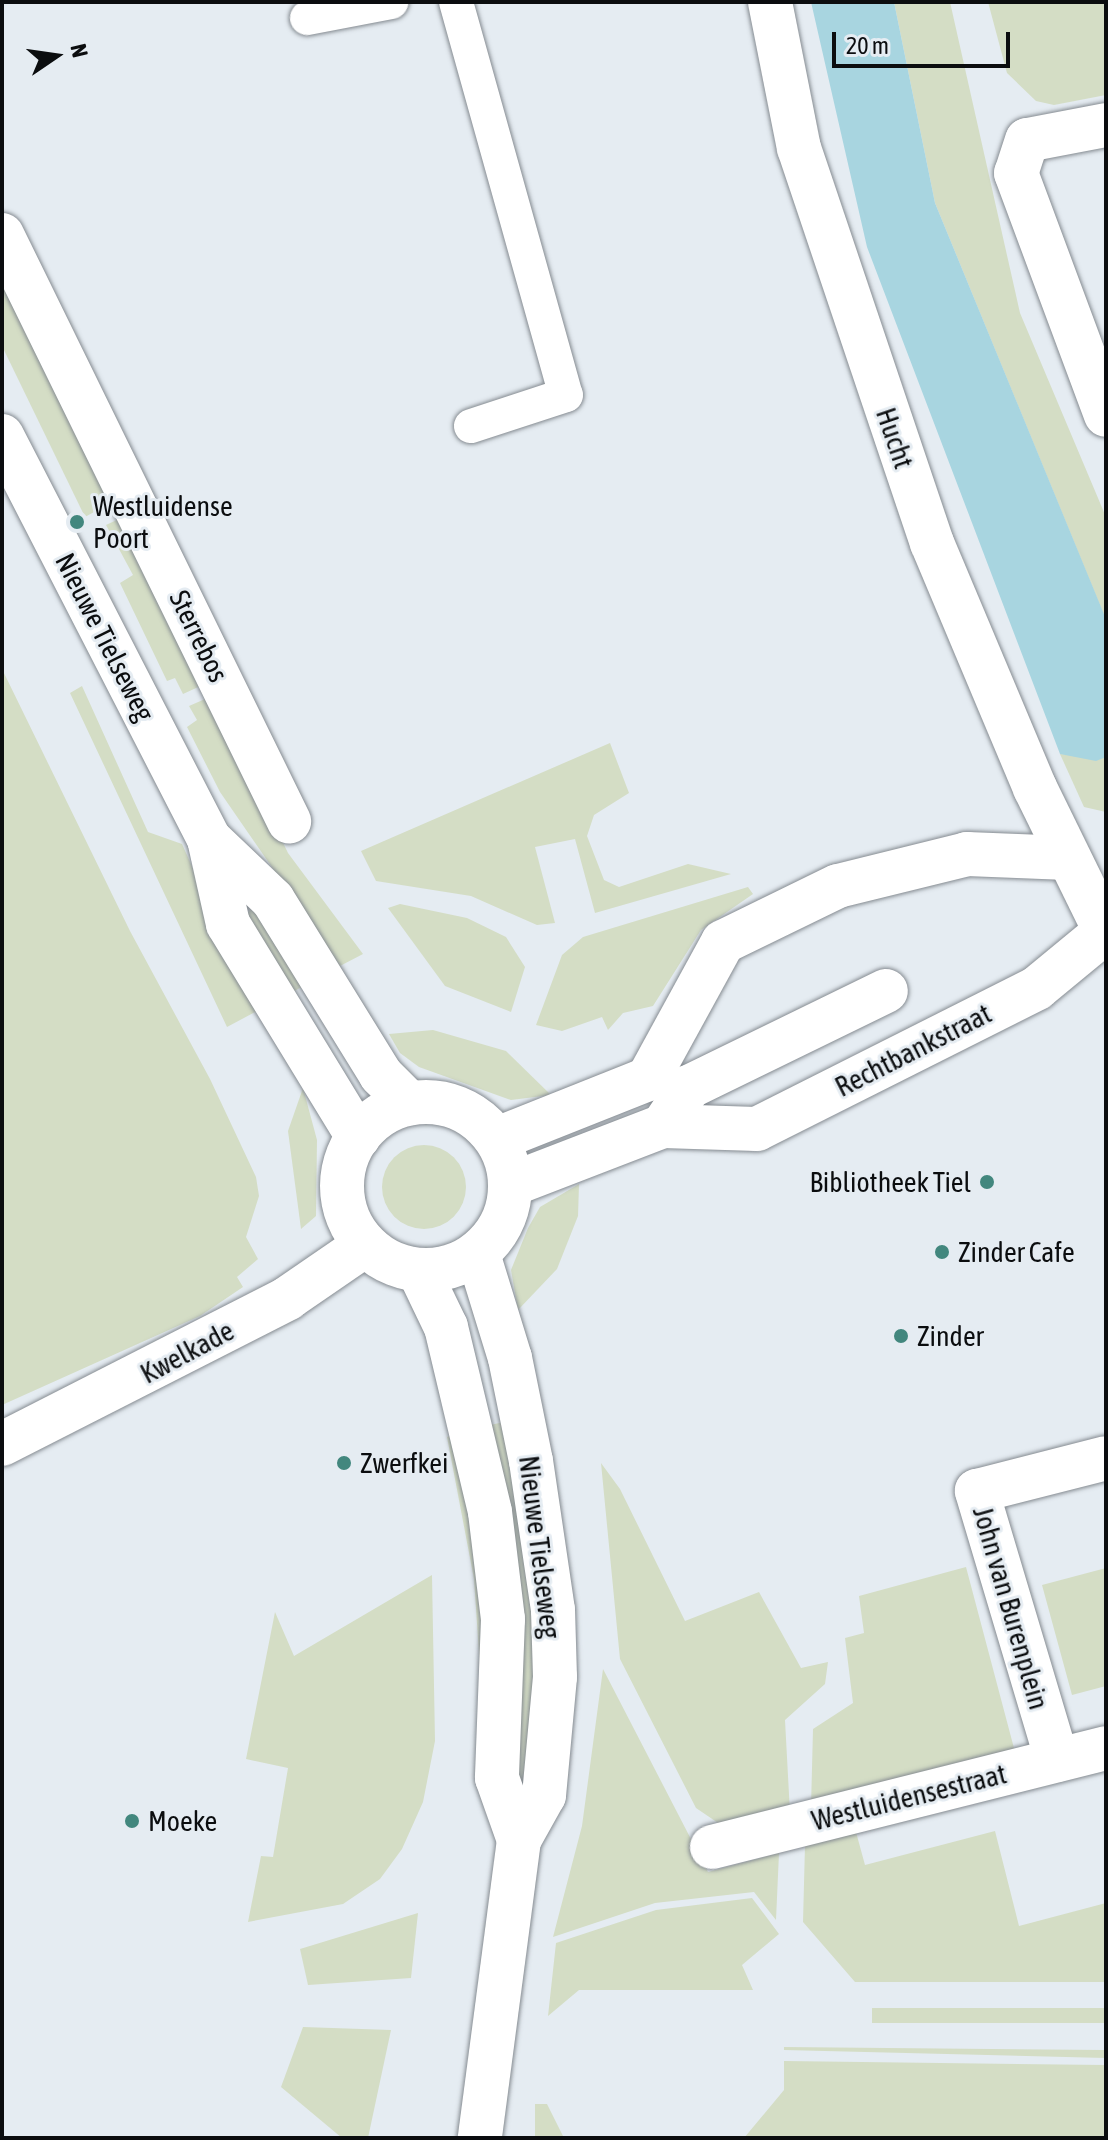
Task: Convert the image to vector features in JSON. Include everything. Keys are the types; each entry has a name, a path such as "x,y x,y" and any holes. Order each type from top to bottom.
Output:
{"street":[{"name":"Hucht","path":"770,2 799,148 853,320 932,543 1094,901"},
{"path":"1106,125 1027,140 1016,173 1106,415"},
{"name":"Sterrebos","path":"2,235 289,821"},
{"name":"Nieuwe Tielseweg","path":"2,436 209,839 228,924 358,1137"},
{"name":"Nieuwe Tielseweg","path":"209,839 273,900 381,1075 409,1103"},
{"path":"663,1126 669,1083 723,942 838,886 967,854 1094,901"},
{"name":"Rechtbankstraat","path":"510,1185 663,1126 757,1129 1037,988 1094,901"},
{"path":"497,1139 669,1083 886,991"},
{"path":"409,1103 445,1103 474,1116 497,1139 510,1185 499,1230 478,1254 449,1268 419,1271 389,1263 365,1245 348,1220 342,1190 358,1137 381,1114 409,1103"},
{"name":"Kwelkade","path":"2,1444 89,1403 288,1298 365,1245"},
{"name":"Nieuwe Tielseweg","path":"478,1254 510,1358 553,1610 555,1677 544,1795 519,1840 492,2026 480,2138"},
{"name":"Nieuwe Tielseweg","path":"419,1271 446,1327 490,1512 503,1619 497,1778 519,1840"},
{"name":"John van Burenplein","path":"1057,1760 977,1491 1106,1458"},
{"name":"Westluidensestraat","path":"712,1847 1106,1748"}],"lane":[{"path":"307,18 391,2"},
{"path":"456,2 566,395 471,426"}],"green space":[{"path":"894,2 950,2 1020,313 1106,517 1106,620 935,203"},
{"path":"988,2 1106,2 1106,95 1054,105 1036,101 1007,73"},
{"path":"2,271 114,501 85,517 2,346"},
{"path":"123,517 207,683 183,694 175,678 167,681 120,583 133,575 106,525"},
{"path":"2,669 130,931 210,1079 256,1177 259,1196 246,1237 258,1259 237,1277 243,1287 200,1316 2,1405"},
{"path":"82,686 148,832 182,844 257,1011 227,1027 70,693"},
{"path":"212,696 288,853 363,954 340,966 220,792 187,727 197,720 189,706"},
{"path":"610,743 629,793 594,815 587,836 604,880 619,887 688,864 731,874 595,913 575,839 535,847 555,923 537,925 471,896 376,881 361,851"},
{"path":"1060,754 1106,757 1106,812 1084,807"},
{"path":"748,887 753,894 701,930 653,1006 623,1013 608,1030 602,1017 562,1031 536,1025 562,955 583,937"},
{"path":"400,904 467,918 506,937 525,967 511,1012 445,986 388,908"},
{"path":"253,905 306,984 290,994 245,918"},
{"path":"433,1030 506,1051 551,1095 511,1100 419,1067 400,1053 389,1034"},
{"path":"303,1088 317,1140 316,1216 301,1229 288,1131"},
{"path":"424,1145 440,1148 454,1157 463,1171 466,1187 463,1203 454,1217 440,1226 424,1229 408,1226 394,1217 385,1203 382,1187 385,1171 394,1157 408,1148"},
{"path":"579,1184 578,1216 557,1269 518,1310 511,1270 528,1228 540,1207"},
{"path":"504,1422 533,1580 536,1730 520,1807 490,1425"},
{"path":"454,1434 485,1586 480,1668 474,1579 447,1437"},
{"path":"601,1463 620,1489 685,1621 759,1592 801,1668 828,1662 825,1684 785,1720 790,1813 727,1829 696,1808 620,1659"},
{"path":"966,1567 1015,1752 811,1807 813,1729 853,1703 845,1638 864,1633 859,1596"},
{"path":"1106,1568 1106,1686 1072,1695 1042,1585"},
{"path":"432,1575 435,1741 423,1802 402,1849 380,1879 343,1904 248,1922 261,1856 273,1857 288,1768 246,1759 275,1612 294,1656"},
{"path":"603,1669 708,1872 779,1853 776,1920 754,1892 655,1903 553,1937 582,1826"},
{"path":"995,1831 1019,1926 1106,1903 1106,1982 855,1982 803,1922 805,1845 856,1832 865,1865"},
{"path":"752,1898 779,1934 742,1965 753,1990 579,1990 548,2016 556,1943 656,1910"},
{"path":"418,1913 411,1978 308,1985 300,1949"},
{"path":"872,2008 1106,2008 1106,2023 872,2023"},
{"path":"303,2027 391,2030 368,2138 342,2138 281,2087"},
{"path":"784,2047 1106,2050 1106,2058 784,2050"},
{"path":"784,2061 1106,2065 1106,2138 744,2138 784,2090"},
{"path":"535,2104 547,2104 564,2138 535,2138"}],"water":[{"path":"811,2 894,2 935,203 1106,619 1106,757 1096,761 1060,754 867,247"}],"place":[{"name":"Westluidense Poort","path":"77,522"},
{"name":"Bibliotheek Tiel","path":"987,1182"},
{"name":"Zinder Cafe","path":"942,1252"},
{"name":"Zinder","path":"901,1336"},
{"name":"Zwerfkei","path":"344,1463"},
{"name":"Moeke","path":"132,1821"}]}
